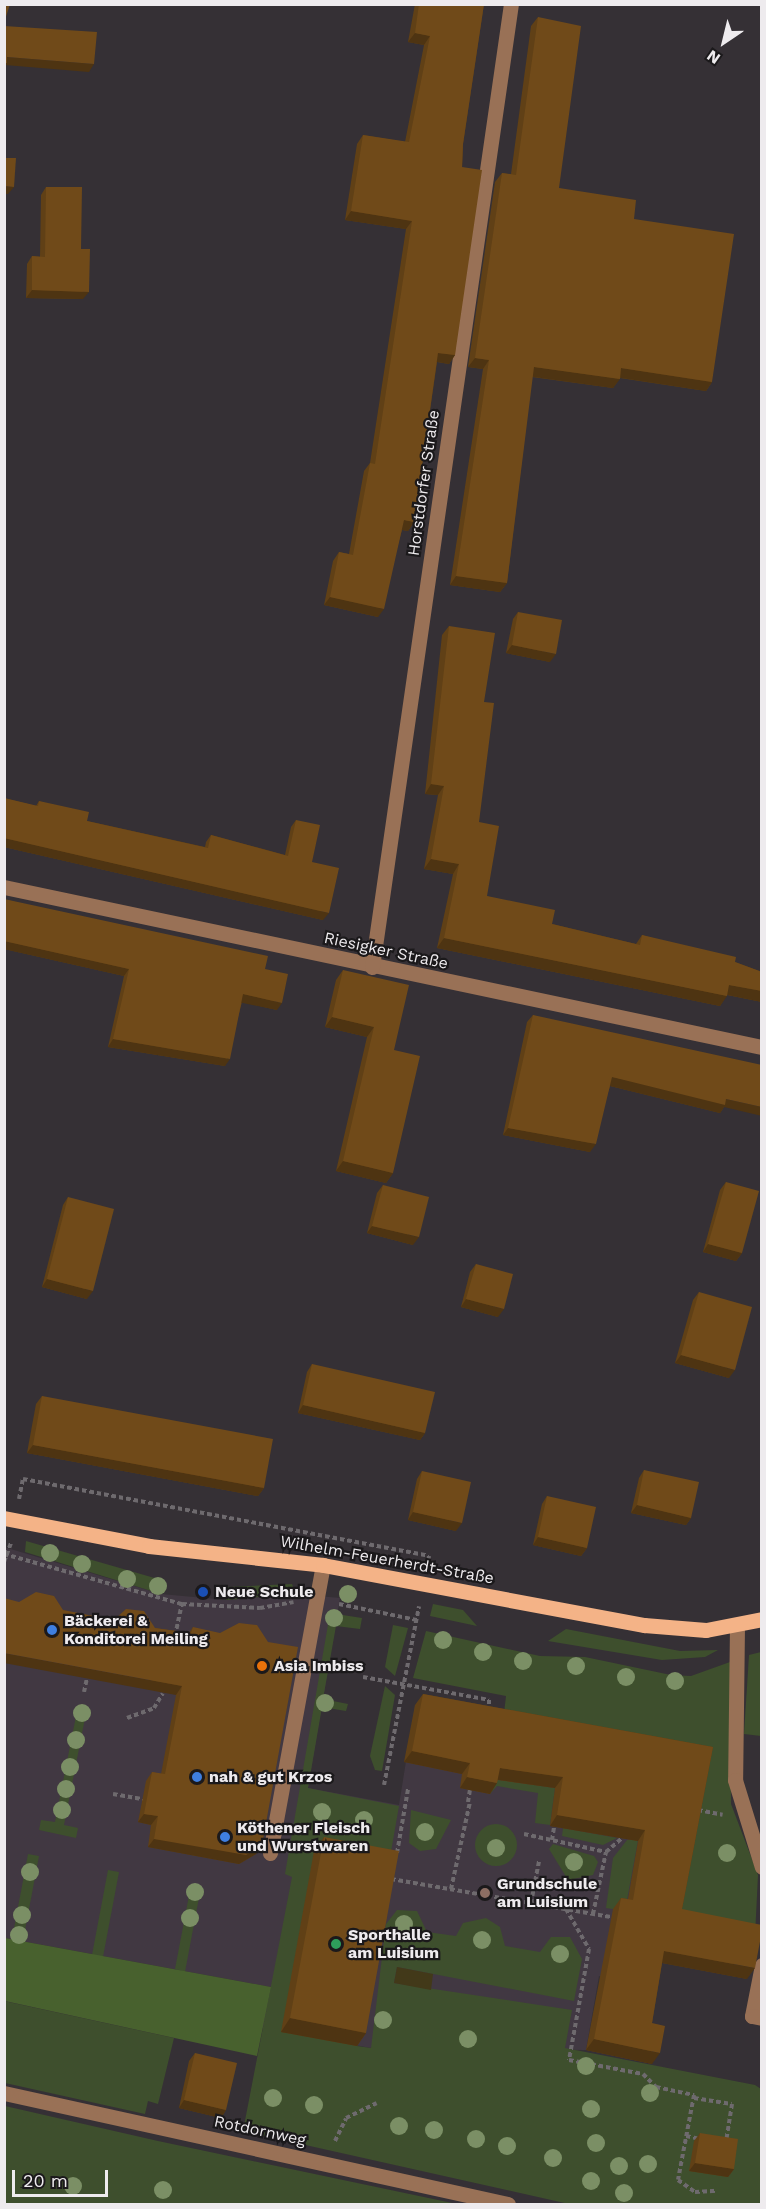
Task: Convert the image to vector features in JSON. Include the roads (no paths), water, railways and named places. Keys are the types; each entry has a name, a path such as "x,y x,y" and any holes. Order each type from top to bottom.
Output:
{"main road":[{"name":"Wilhelm-Feuerherdt-Straße","path":"4,1518 149,1546 323,1565 644,1625 737,1626 762,1619"}],"street":[{"name":"Horstdorfer Straße","path":"372,967 511,4"},
{"name":"Riesigker Straße","path":"4,887 372,967 762,1047"},
{"path":"270,1853 323,1565"},
{"path":"737,1626 735,1780 762,1867"},
{"path":"762,1965 752,2016 762,2018"},
{"name":"Rotdornweg","path":"4,2093 508,2205"}],"place":[{"name":"Neue Schule","path":"203,1592"},
{"name":"Bäckerei & Konditorei Meiling","path":"52,1630"},
{"name":"Asia Imbiss","path":"262,1666"},
{"name":"nah & gut Krzos","path":"197,1777"},
{"name":"Köthener Fleisch und Wurstwaren","path":"225,1837"},
{"name":"Grundschule am Luisium","path":"485,1893"},
{"name":"Sporthalle am Luisium","path":"336,1944"}]}
